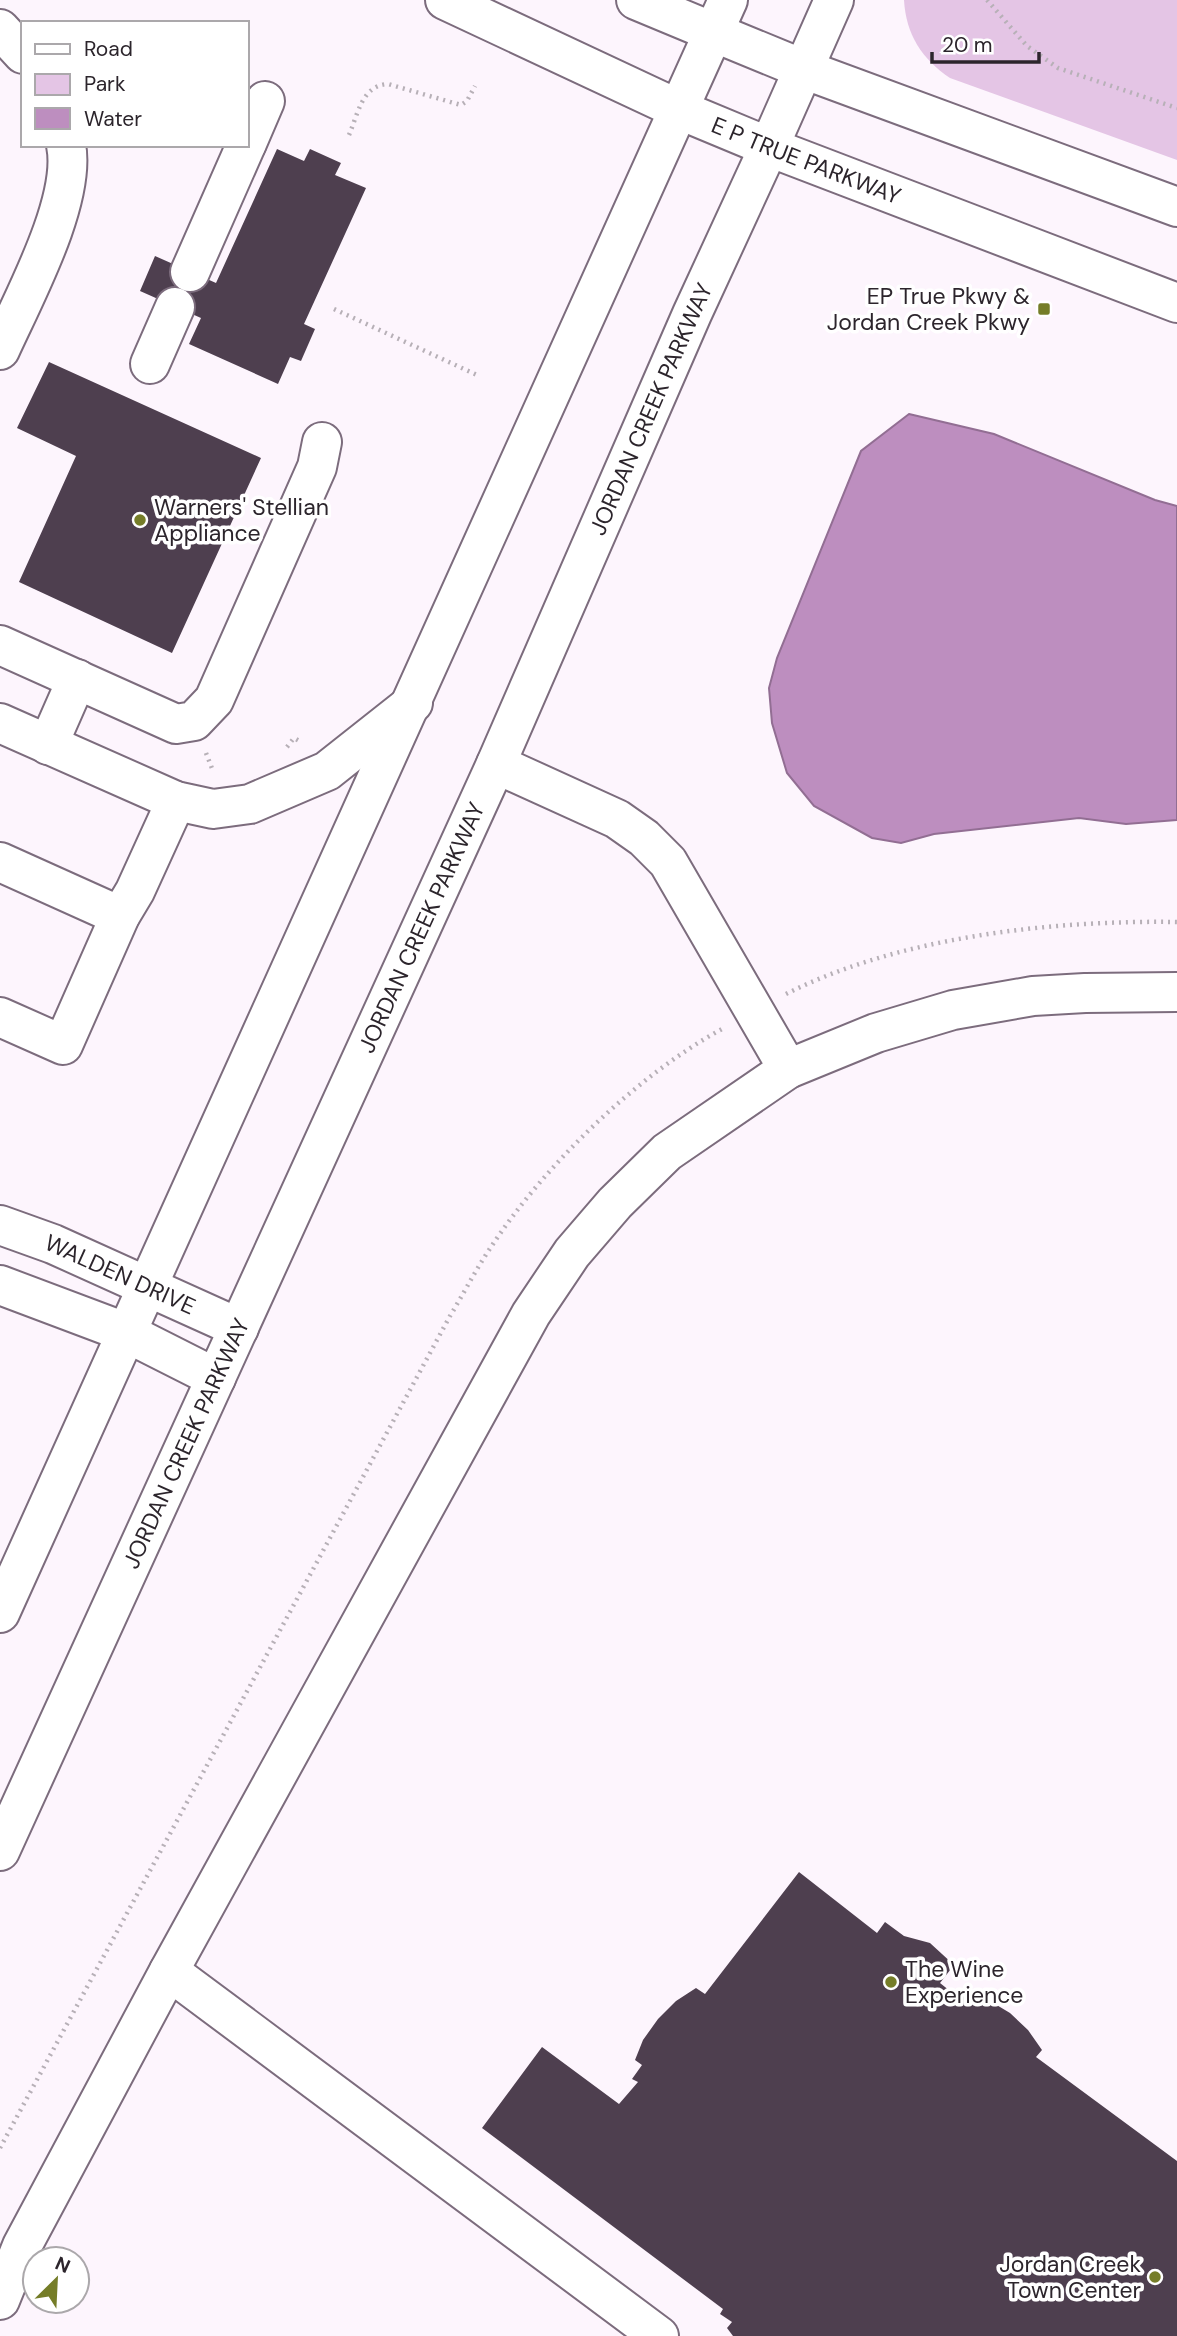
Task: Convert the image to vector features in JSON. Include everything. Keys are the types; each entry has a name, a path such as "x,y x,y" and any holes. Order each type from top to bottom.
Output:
{"main road":[{"name":"E P TRUE PARKWAY","path":"445,0 680,110 769,148 1177,303"},
{"path":"636,0 721,16 803,69 1177,207"},
{"name":"JORDAN CREEK PARKWAY","path":"0,1851 496,764 692,314 834,0"},
{"path":"0,1613 721,16"},
{"path":"0,29 21,52"},
{"path":"248,139 265,101"},
{"path":"0,350 10,300 59,216 67,170 66,147"},
{"path":"190,272 245,147"},
{"path":"150,364 175,307"},
{"path":"0,645 176,724 194,721 214,700 317,467 322,442"},
{"path":"48,745 77,679"},
{"path":"0,723 176,801 214,808 250,804 327,771 413,702"},
{"path":"496,764 617,819 644,838 668,862 788,1069"},
{"path":"0,1017 63,1045 120,916 135,891 176,801"},
{"path":"0,862 120,916"},
{"path":"0,2300 22,2246 169,1971 531,1314 572,1253 615,1203 667,1152 788,1069 876,1033 953,1010 1033,996 1177,992"},
{"name":"WALDEN DRIVE","path":"0,1225 52,1244 239,1328"},
{"path":"0,1285 125,1332 216,1378"},
{"path":"169,1971 659,2336"}],"path":[{"path":"987,0 1027,46 1058,68 1177,108"},
{"path":"349,135 367,92 377,84 388,84 461,105 467,101 475,86"},
{"path":"334,309 477,376"},
{"path":"194,721 217,782"},
{"path":"286,749 294,738 308,746"},
{"path":"789,993 874,959 979,936 1080,923 1177,922"},
{"path":"0,2148 450,1316 491,1246 532,1192 582,1138 637,1086 711,1035"}],"green space":[{"path":"904,0 1177,0 1177,160 950,78 931,63 917,45 908,24"}],"water":[{"path":"909,414 994,434 1155,500 1177,506 1177,820 1126,824 1079,818 934,834 901,843 872,838 814,806 787,773 772,723 769,688 777,658 861,451"}],"building":[{"path":"277,149 304,161 310,149 341,163 335,175 366,188 304,324 315,329 301,361 290,357 278,384 189,344 201,318 140,291 155,256 216,283"},
{"name":"Warners' Stellian Appliance","path":"49,362 261,458 172,653 19,582 76,456 17,428"},
{"path":"799,1872 877,1933 885,1922 904,1936 930,1943 954,1965 940,1983 960,1999 967,1991 1010,2013 1028,2030 1042,2050 1036,2057 1177,2161 1177,2336 733,2336 727,2328 732,2322 720,2314 723,2309 482,2128 542,2047 619,2104 638,2082 632,2079 642,2065 635,2060 643,2040 658,2019 676,2001 696,1988 705,1994"}],"place":[{"name":"EP True Pkwy & Jordan Creek Pkwy","path":"1044,309"},
{"name":"Warners' Stellian Appliance","path":"140,520"},
{"name":"The Wine Experience","path":"891,1982"},
{"name":"Jordan Creek Town Center","path":"1155,2277"}]}
